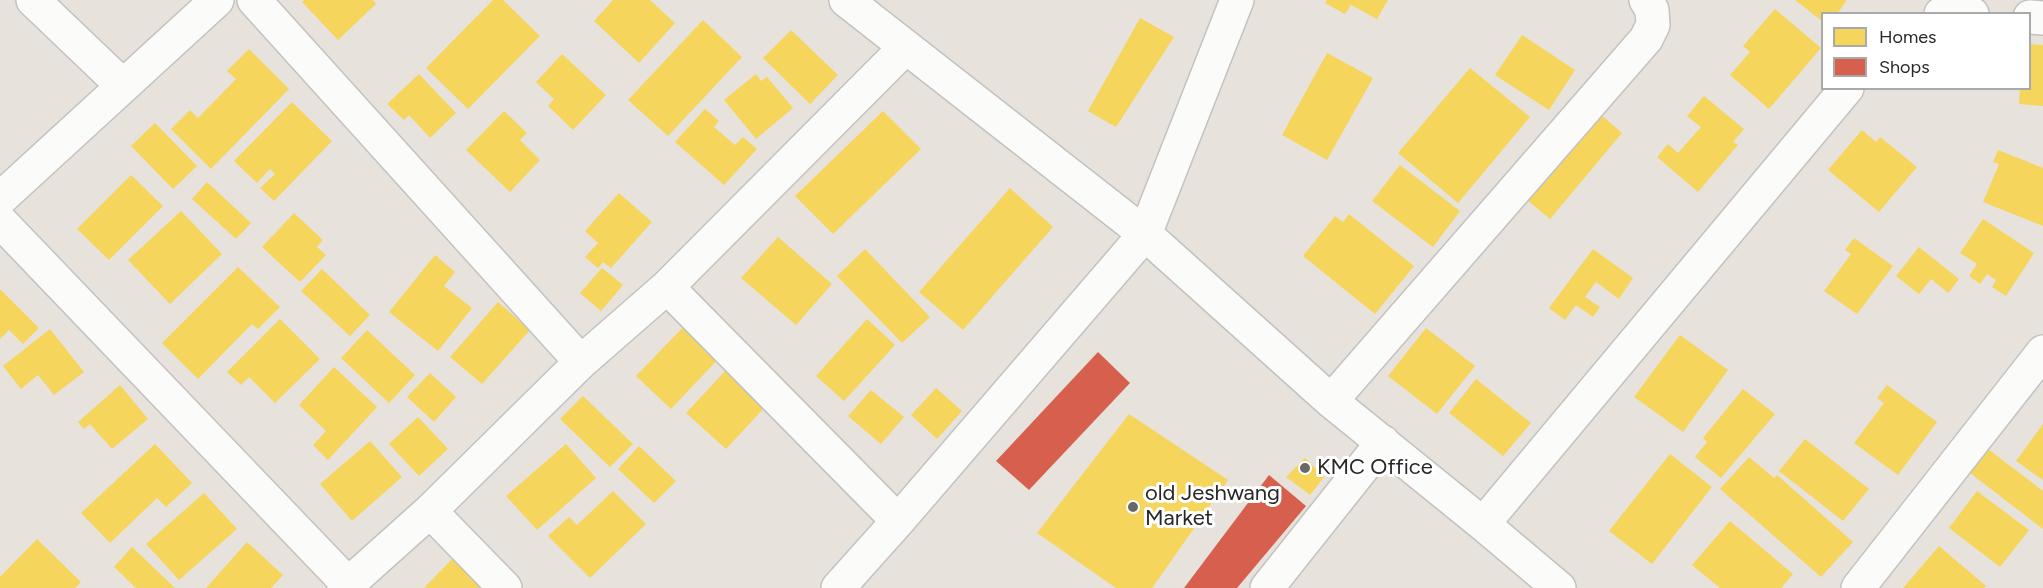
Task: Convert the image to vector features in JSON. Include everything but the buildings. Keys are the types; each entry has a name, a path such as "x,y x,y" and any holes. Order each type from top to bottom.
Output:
{"street":[{"path":"33,0 123,86"},
{"path":"0,199 217,0"},
{"path":"254,0 581,362"},
{"path":"846,0 1145,234 1331,401 1559,588"},
{"path":"838,588 1145,234 1237,0"},
{"path":"1331,401 1646,39 1653,26 1652,10 1646,0"},
{"path":"0,222 346,586 430,511 581,362 667,287 906,47"},
{"path":"1483,524 1845,90"},
{"path":"667,287 898,520"},
{"path":"1858,588 2043,352"},
{"path":"1267,588 1383,442"},
{"path":"430,511 505,588"}],"place":[{"name":"KMC Office","path":"1305,468"},
{"name":"old Jeshwang Market","path":"1133,507"}]}
